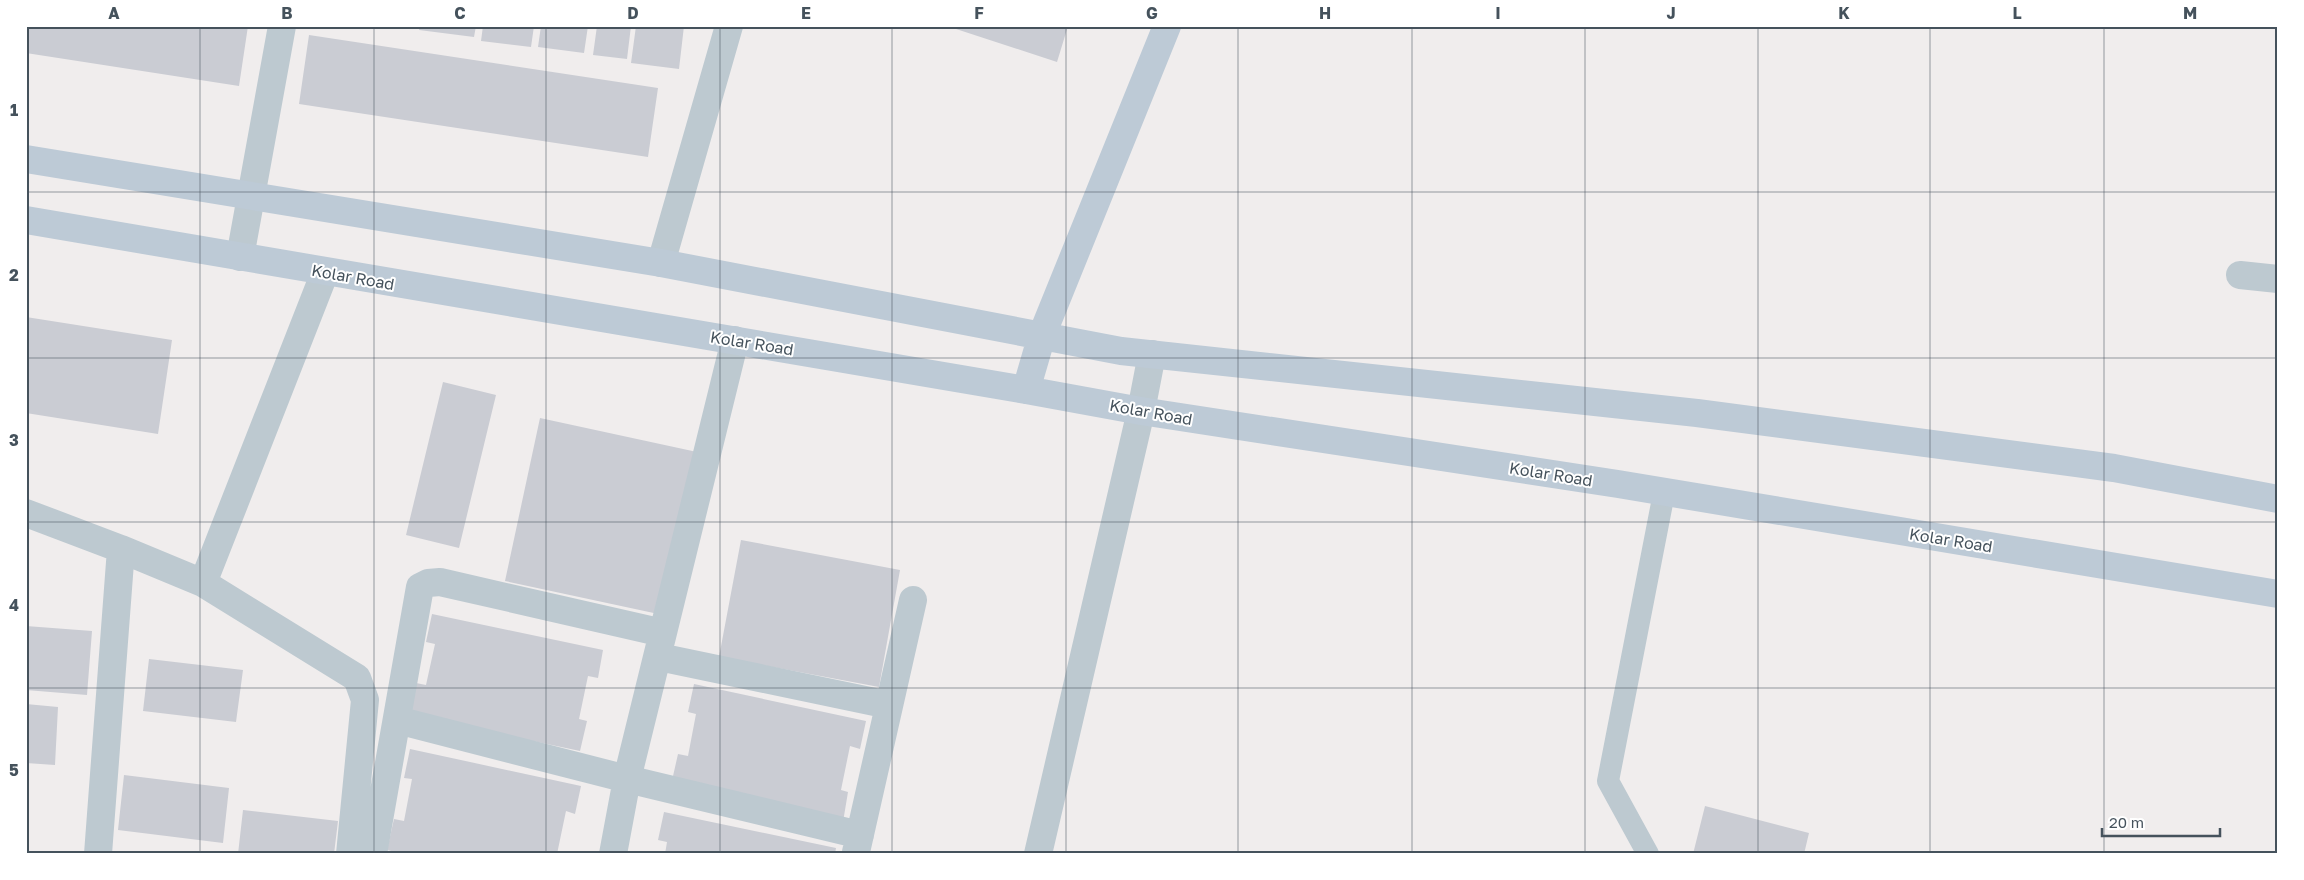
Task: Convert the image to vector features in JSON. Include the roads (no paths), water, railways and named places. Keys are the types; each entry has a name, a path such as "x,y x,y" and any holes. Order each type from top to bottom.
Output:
{"main road":[{"path":"1026,390 1042,336 1167,26"},
{"path":"26,159 661,263 1121,351 1696,412 2114,468 2278,499"},
{"name":"Kolar Road","path":"26,220 1069,397 1141,411 1664,493 2278,594"}],"street":[{"path":"240,257 282,26"},
{"path":"661,263 729,26"},
{"path":"203,583 325,272"},
{"path":"2240,275 2278,279"},
{"path":"613,854 627,779 735,340"},
{"path":"1038,854 1141,411 1152,354"},
{"path":"26,513 122,549 203,583 357,678 362,686 365,700 350,854"},
{"path":"98,854 122,549"},
{"path":"373,854 420,587 428,583 440,582 661,645 889,705"},
{"path":"396,720 627,779 858,845 913,600"}],"lane":[{"path":"1648,854 1608,781 1664,493"}]}
